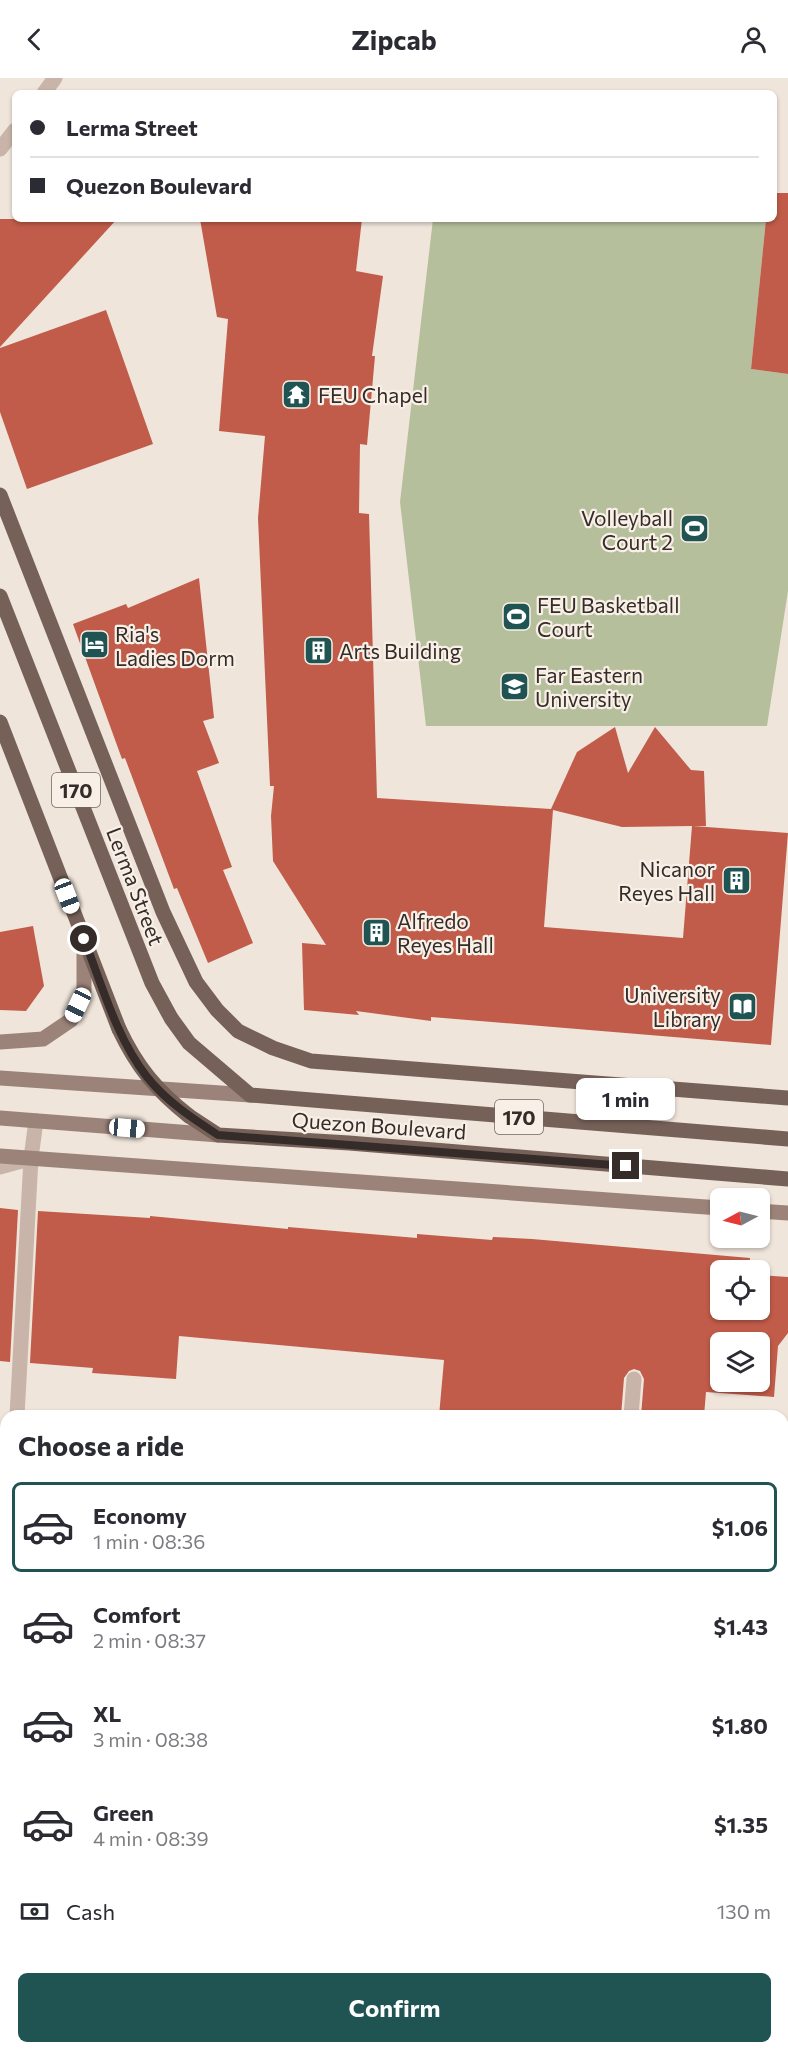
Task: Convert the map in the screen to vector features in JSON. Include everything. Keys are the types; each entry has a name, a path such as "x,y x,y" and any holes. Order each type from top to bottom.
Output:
{"main road":[{"path":"0,495 163,912 196,982 217,1010 238,1031 273,1048 311,1061 788,1098"},
{"name":"Lerma Street","path":"0,597 152,983 171,1018 189,1043 250,1095"},
{"name":"170","path":"0,722 131,1055 147,1078 167,1098 218,1135"},
{"path":"0,1042 43,1039 71,1020 84,991 84,939"},
{"path":"0,1078 250,1095"},
{"name":"Quezon Boulevard","path":"250,1095 788,1139"},
{"path":"0,1119 218,1135"},
{"name":"Quezon Boulevard","path":"218,1135 361,1144 788,1179"},
{"path":"0,1156 710,1208"},
{"path":"770,1212 788,1213"}],"street":[{"path":"0,149 12,134"},
{"path":"17,1410 31,1158 36,1121"},
{"path":"31,1158 30,1203 27,1271 28,1228 31,1158"},
{"path":"0,1167 31,1158"},
{"path":"631,1410 634,1379"}],"green space":[{"path":"433,222 766,222 751,369 788,374 788,591 767,726 426,726 400,502"}],"building":[{"path":"777,193 788,193 788,374 751,369 766,222 777,222"},
{"path":"0,219 12,219 12,222 114,222 0,347"},
{"path":"201,222 362,222 356,271 383,276 372,356 375,356 367,445 360,444 359,513 369,514 377,798 551,809 577,752 615,727 628,773 655,727 691,770 704,771 706,826 693,826 788,833 771,1045 431,1017 431,1021 356,1011 359,1015 304,1010 302,943 326,945 273,861 271,816 274,786 270,786 258,518 265,436 219,431 228,319 217,317","holes":["553,810 622,827 692,826 683,938 544,927"]},
{"path":"106,310 153,444 27,489 0,412 0,348"},
{"path":"199,578 214,718 203,721 219,763 197,771 232,867 223,870 253,943 208,963 177,888 174,889 125,758 122,759 73,624 126,604 128,608"},
{"path":"33,926 44,986 26,1011 0,1010 0,932"},
{"path":"0,1208 18,1210 10,1362 0,1361"},
{"path":"38,1211 150,1218 150,1216 417,1238 417,1234 492,1240 493,1237 532,1239 750,1258 750,1260 710,1260 710,1320 770,1320 770,1276 788,1277 788,1333 778,1346 774,1397 706,1392 704,1410 641,1410 644,1379 640,1371 634,1369 629,1371 624,1378 621,1410 440,1410 444,1360 179,1336 176,1379 92,1373 93,1368 30,1363"}],"place":[{"name":"FEU Chapel","path":"297,394"},
{"name":"Volleyball Court 2","path":"694,529"},
{"name":"FEU Basketball Court","path":"516,616"},
{"name":"Ria's Ladies Dorm","path":"94,645"},
{"name":"Arts Building","path":"318,650"},
{"name":"Far Eastern University","path":"514,686"},
{"name":"Nicanor Reyes Hall","path":"736,880"},
{"name":"Alfredo Reyes Hall","path":"376,932"},
{"name":"University Library","path":"742,1006"}],"route":[{"path":"84,939 131,1055 147,1078 167,1098 218,1135 349,1143 626,1166"}]}
